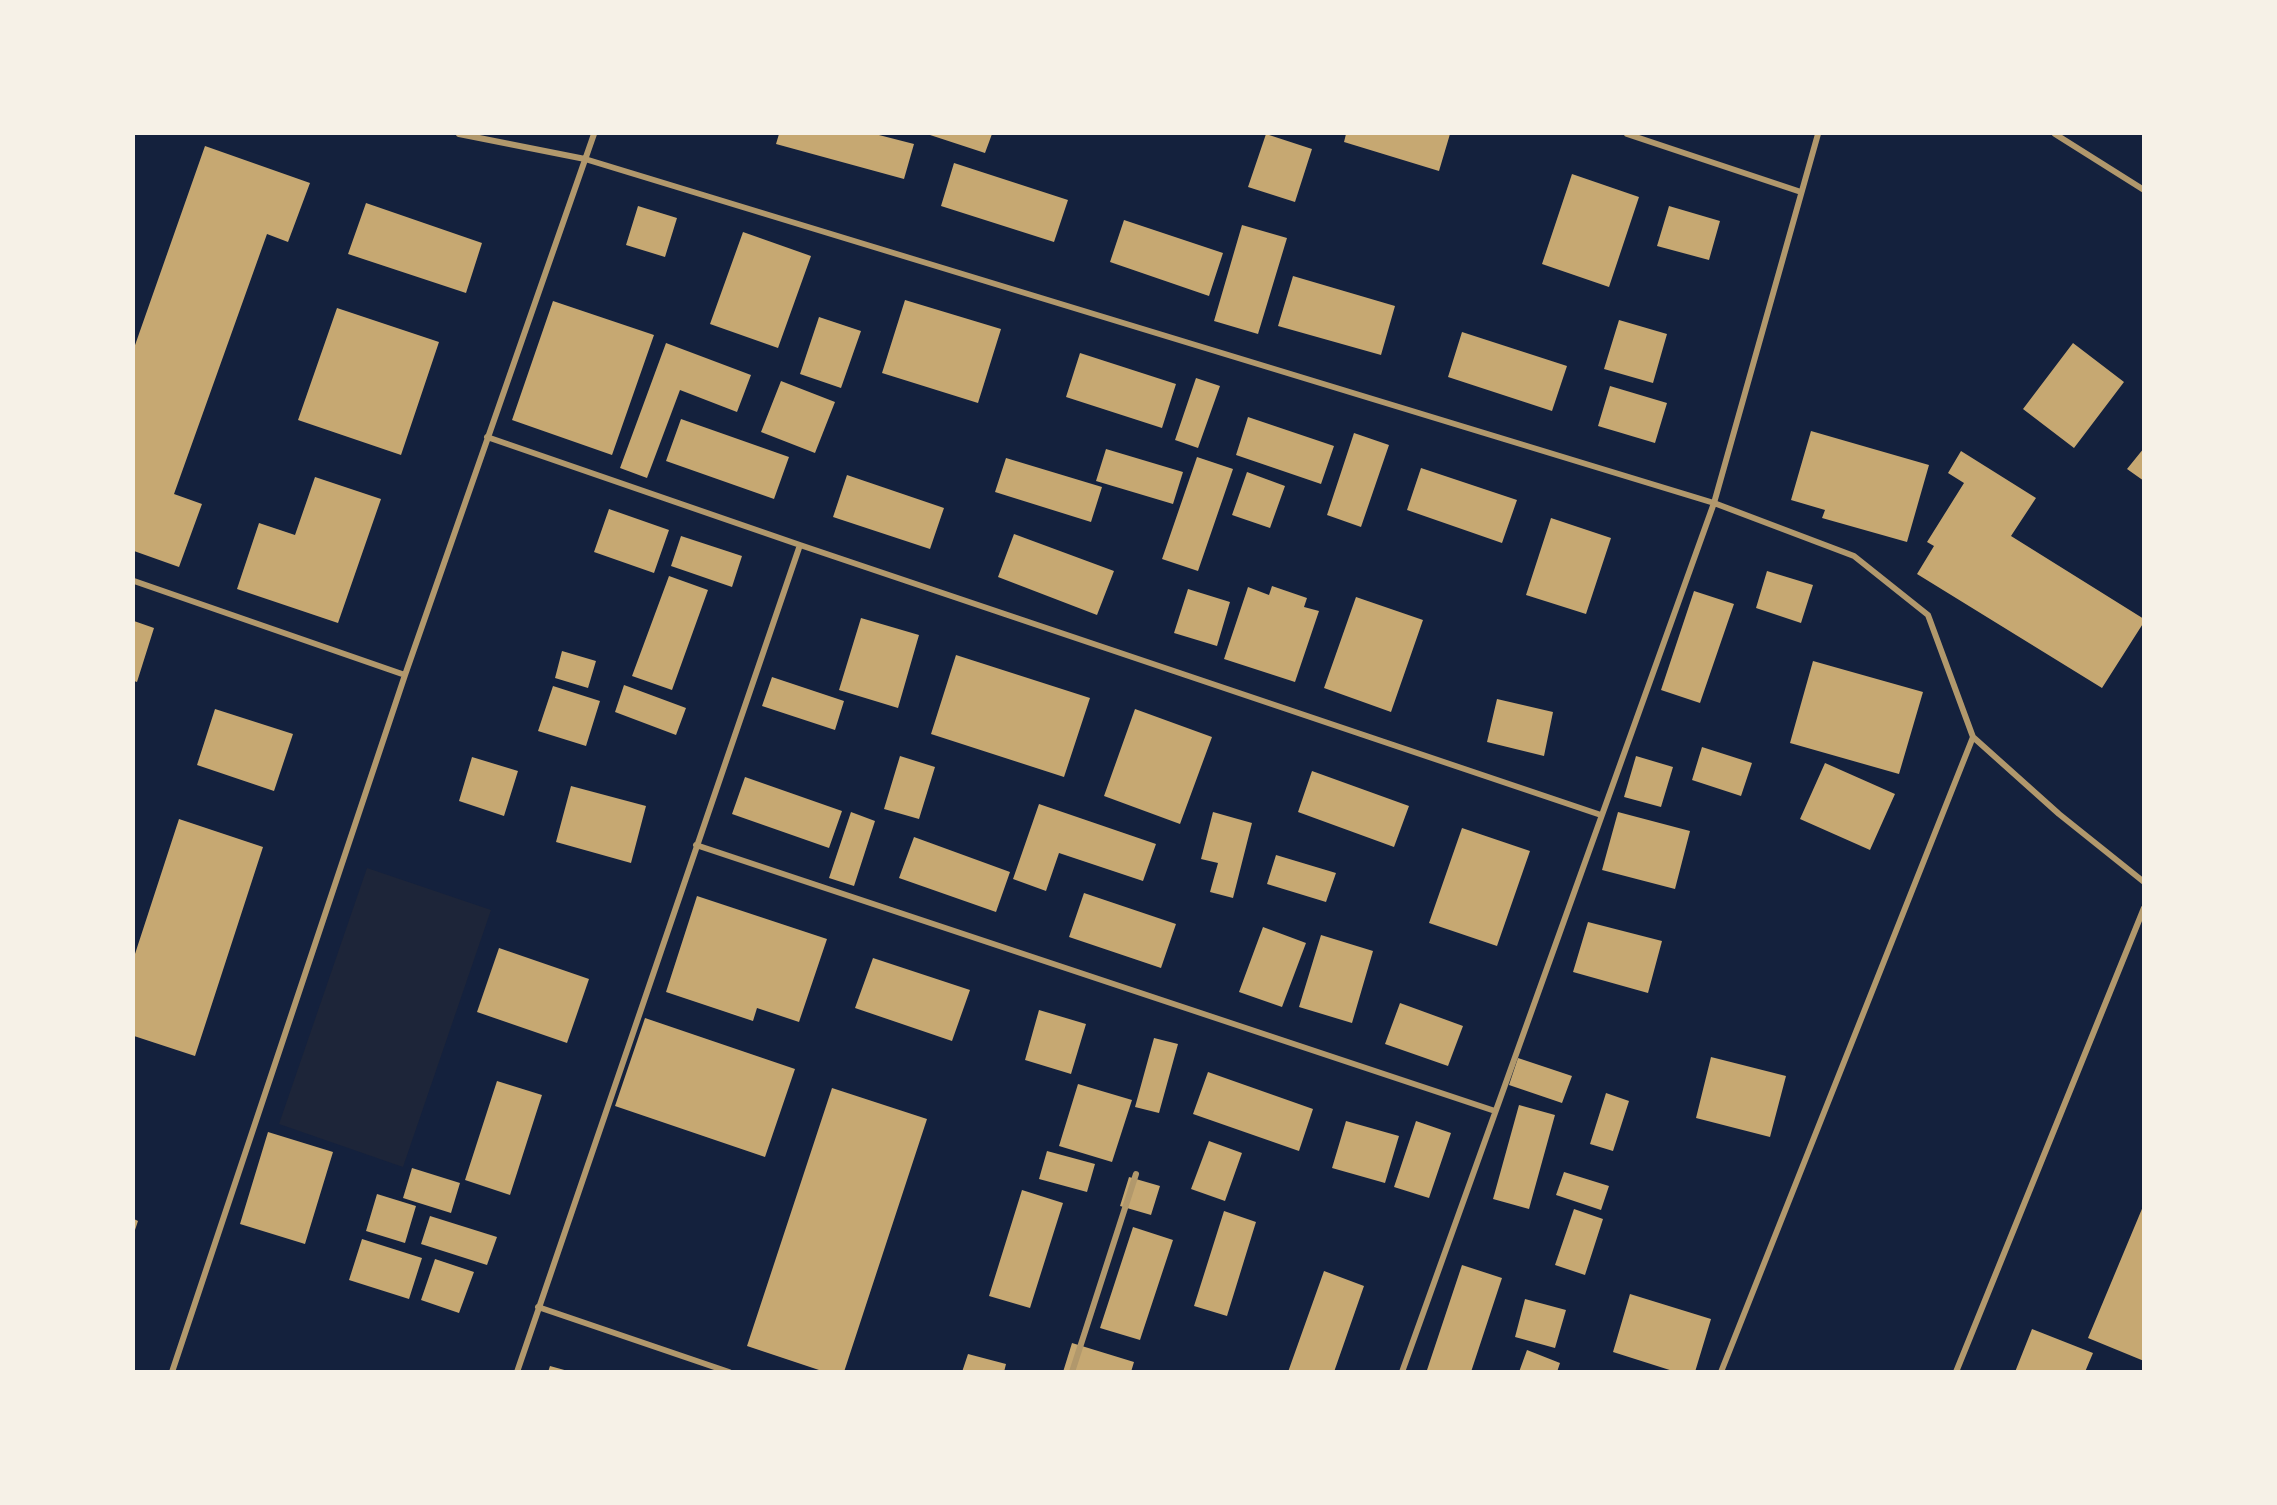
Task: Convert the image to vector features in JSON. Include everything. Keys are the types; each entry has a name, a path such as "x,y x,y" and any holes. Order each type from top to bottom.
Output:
{"street":[{"path":"459,134 585,159 1714,503 1854,556 1928,615 1973,737 2059,814 2144,882"},
{"path":"172,1371 405,675 594,134"},
{"path":"1628,134 1801,192"},
{"path":"1402,1371 1714,503 1818,134"},
{"path":"2055,134 2144,189"},
{"path":"487,437 1602,815"},
{"path":"517,1371 800,544"},
{"path":"134,581 405,675"},
{"path":"1722,1371 1973,737"},
{"path":"696,845 1495,1111"},
{"path":"1956,1371 2144,908"},
{"path":"1072,1371 1136,1174"},
{"path":"538,1307 729,1371"}],"shaded area":[{"path":"367,868 491,910 403,1167 279,1124"}],"building":[{"path":"779,134 875,134 914,144 904,179 776,144"},
{"path":"927,134 992,134 985,153"},
{"path":"1266,134 1312,149 1295,202 1248,187"},
{"path":"1346,134 1450,134 1439,171 1344,142"},
{"path":"205,146 310,183 288,242 267,234 174,494 202,504 179,567 134,551 134,348"},
{"path":"954,163 1068,200 1054,242 941,206"},
{"path":"1572,174 1639,197 1609,287 1542,264"},
{"path":"366,203 482,243 466,293 348,254"},
{"path":"638,206 677,218 665,257 626,245"},
{"path":"1669,206 1720,221 1709,260 1657,246"},
{"path":"1124,220 1223,253 1209,296 1110,262"},
{"path":"1242,225 1287,238 1258,334 1214,321"},
{"path":"743,232 811,256 778,348 710,324"},
{"path":"1293,276 1395,306 1381,355 1278,326"},
{"path":"905,300 1001,329 978,403 882,373"},
{"path":"553,301 654,335 612,455 512,420"},
{"path":"337,308 439,342 401,455 298,420"},
{"path":"819,317 861,331 841,388 800,374"},
{"path":"1619,320 1667,334 1653,383 1604,369"},
{"path":"1462,332 1567,366 1552,411 1448,377"},
{"path":"666,343 751,375 737,412 680,390 647,478 620,468"},
{"path":"2073,343 2124,382 2074,448 2023,409"},
{"path":"1080,353 1176,384 1162,428 1066,397"},
{"path":"1196,378 1220,386 1198,448 1175,440"},
{"path":"781,381 835,402 815,453 761,432"},
{"path":"1610,386 1667,403 1655,443 1598,426"},
{"path":"1248,417 1334,446 1321,484 1236,455"},
{"path":"681,419 789,457 774,499 666,461"},
{"path":"1811,431 1929,465 1907,542 1822,518 1825,510 1791,500"},
{"path":"1354,433 1389,445 1361,527 1327,515"},
{"path":"2144,448 2144,481 2127,469"},
{"path":"1106,449 1183,472 1173,504 1096,481"},
{"path":"1961,451 2036,498 2011,536 2144,619 2102,688 1917,574 1934,546 1927,542 1964,483 1948,473"},
{"path":"1197,457 1233,469 1198,571 1162,559"},
{"path":"1006,458 1102,487 1091,522 995,492"},
{"path":"1421,468 1517,500 1502,543 1407,510"},
{"path":"1247,472 1285,486 1270,528 1232,515"},
{"path":"847,475 944,508 930,549 833,517"},
{"path":"315,477 381,499 338,623 237,589 259,523 295,535"},
{"path":"609,509 669,530 654,573 594,552"},
{"path":"1551,518 1611,538 1586,614 1526,595"},
{"path":"1014,534 1114,571 1097,615 998,577"},
{"path":"681,536 742,556 732,587 671,566"},
{"path":"1767,571 1813,585 1801,623 1756,608"},
{"path":"669,576 708,590 672,690 632,676"},
{"path":"1272,586 1307,598 1304,607 1319,611 1295,682 1224,659 1248,587 1269,595"},
{"path":"1188,589 1230,602 1217,646 1174,633"},
{"path":"1694,591 1734,604 1700,703 1661,690"},
{"path":"1356,597 1423,620 1391,712 1324,688"},
{"path":"861,618 919,635 898,708 839,690"},
{"path":"134,621 154,628 137,682 134,681"},
{"path":"562,651 596,661 588,688 555,678"},
{"path":"956,655 1090,698 1064,777 931,734"},
{"path":"1813,661 1923,692 1899,774 1790,743"},
{"path":"772,677 844,701 835,730 762,706"},
{"path":"624,685 686,708 676,735 615,712"},
{"path":"553,686 600,701 586,746 538,731"},
{"path":"1497,699 1553,712 1544,756 1487,742"},
{"path":"215,709 293,734 274,791 197,765"},
{"path":"1135,709 1212,737 1180,824 1104,796"},
{"path":"1702,747 1752,763 1741,796 1692,780"},
{"path":"900,756 935,767 919,819 884,809"},
{"path":"1636,756 1673,767 1661,807 1624,797"},
{"path":"472,757 518,771 504,816 459,801"},
{"path":"1825,763 1895,794 1870,850 1800,819"},
{"path":"1312,771 1409,806 1394,847 1298,812"},
{"path":"745,777 842,811 829,848 732,814"},
{"path":"571,786 646,806 631,863 556,842"},
{"path":"1039,804 1156,844 1143,881 1059,853 1046,891 1013,879"},
{"path":"851,812 875,821 854,886 829,878"},
{"path":"1213,812 1252,823 1233,898 1210,892 1218,863 1201,859"},
{"path":"1618,812 1690,831 1675,889 1602,870"},
{"path":"179,819 263,847 195,1056 134,1036 134,957"},
{"path":"1462,828 1530,851 1497,946 1429,923"},
{"path":"914,837 1010,872 996,912 899,878"},
{"path":"1276,855 1336,873 1326,902 1267,884"},
{"path":"1084,893 1176,924 1161,968 1069,937"},
{"path":"697,896 827,939 799,1022 757,1008 753,1021 666,992"},
{"path":"1588,922 1662,941 1648,993 1573,972"},
{"path":"1263,927 1306,943 1282,1007 1239,992"},
{"path":"1321,935 1373,951 1352,1023 1299,1007"},
{"path":"499,948 589,979 567,1043 477,1012"},
{"path":"873,958 970,990 952,1041 855,1008"},
{"path":"1400,1003 1463,1026 1448,1066 1385,1044"},
{"path":"1039,1010 1086,1024 1071,1074 1025,1060"},
{"path":"645,1018 795,1069 765,1157 615,1106"},
{"path":"1154,1038 1178,1044 1159,1113 1135,1107"},
{"path":"1711,1057 1786,1076 1770,1137 1696,1118"},
{"path":"1518,1058 1572,1076 1562,1103 1509,1085"},
{"path":"1208,1072 1313,1109 1299,1151 1193,1114"},
{"path":"497,1081 542,1095 510,1195 465,1180"},
{"path":"1078,1084 1132,1100 1112,1162 1059,1146"},
{"path":"832,1088 927,1119 844,1372 825,1372 747,1346"},
{"path":"1606,1093 1629,1101 1613,1151 1590,1144"},
{"path":"1519,1105 1555,1115 1529,1209 1493,1199"},
{"path":"1346,1121 1399,1136 1385,1183 1332,1168"},
{"path":"1416,1121 1451,1133 1429,1198 1394,1187"},
{"path":"268,1132 333,1152 305,1244 240,1224"},
{"path":"1209,1141 1242,1153 1225,1201 1191,1189"},
{"path":"1047,1151 1095,1164 1087,1192 1039,1179"},
{"path":"412,1168 460,1183 451,1213 403,1198"},
{"path":"1564,1172 1609,1186 1601,1210 1556,1195"},
{"path":"1129,1177 1160,1186 1151,1215 1120,1206"},
{"path":"1022,1190 1063,1203 1030,1308 989,1296"},
{"path":"377,1194 416,1206 405,1243 366,1231"},
{"path":"2144,1204 2144,1361 2088,1338"},
{"path":"1574,1209 1603,1219 1585,1275 1555,1265"},
{"path":"1224,1211 1256,1222 1227,1316 1194,1306"},
{"path":"430,1216 497,1237 487,1265 421,1244"},
{"path":"134,1219 138,1221 134,1233"},
{"path":"1133,1227 1173,1240 1140,1340 1100,1328"},
{"path":"362,1239 422,1258 409,1299 349,1280"},
{"path":"435,1259 474,1272 459,1313 421,1300"},
{"path":"1462,1265 1502,1278 1471,1372 1432,1372 1427,1370"},
{"path":"1324,1271 1364,1286 1334,1372 1288,1372"},
{"path":"1630,1294 1711,1319 1695,1372 1676,1372 1613,1352"},
{"path":"1525,1299 1566,1310 1555,1348 1515,1337"},
{"path":"2032,1329 2093,1353 2085,1372 2015,1372"},
{"path":"1072,1343 1134,1362 1131,1372 1063,1372"},
{"path":"1527,1350 1560,1363 1557,1372 1519,1372"},
{"path":"968,1354 1006,1364 1004,1372 962,1372"},
{"path":"550,1366 568,1371 568,1372 548,1372"}]}
